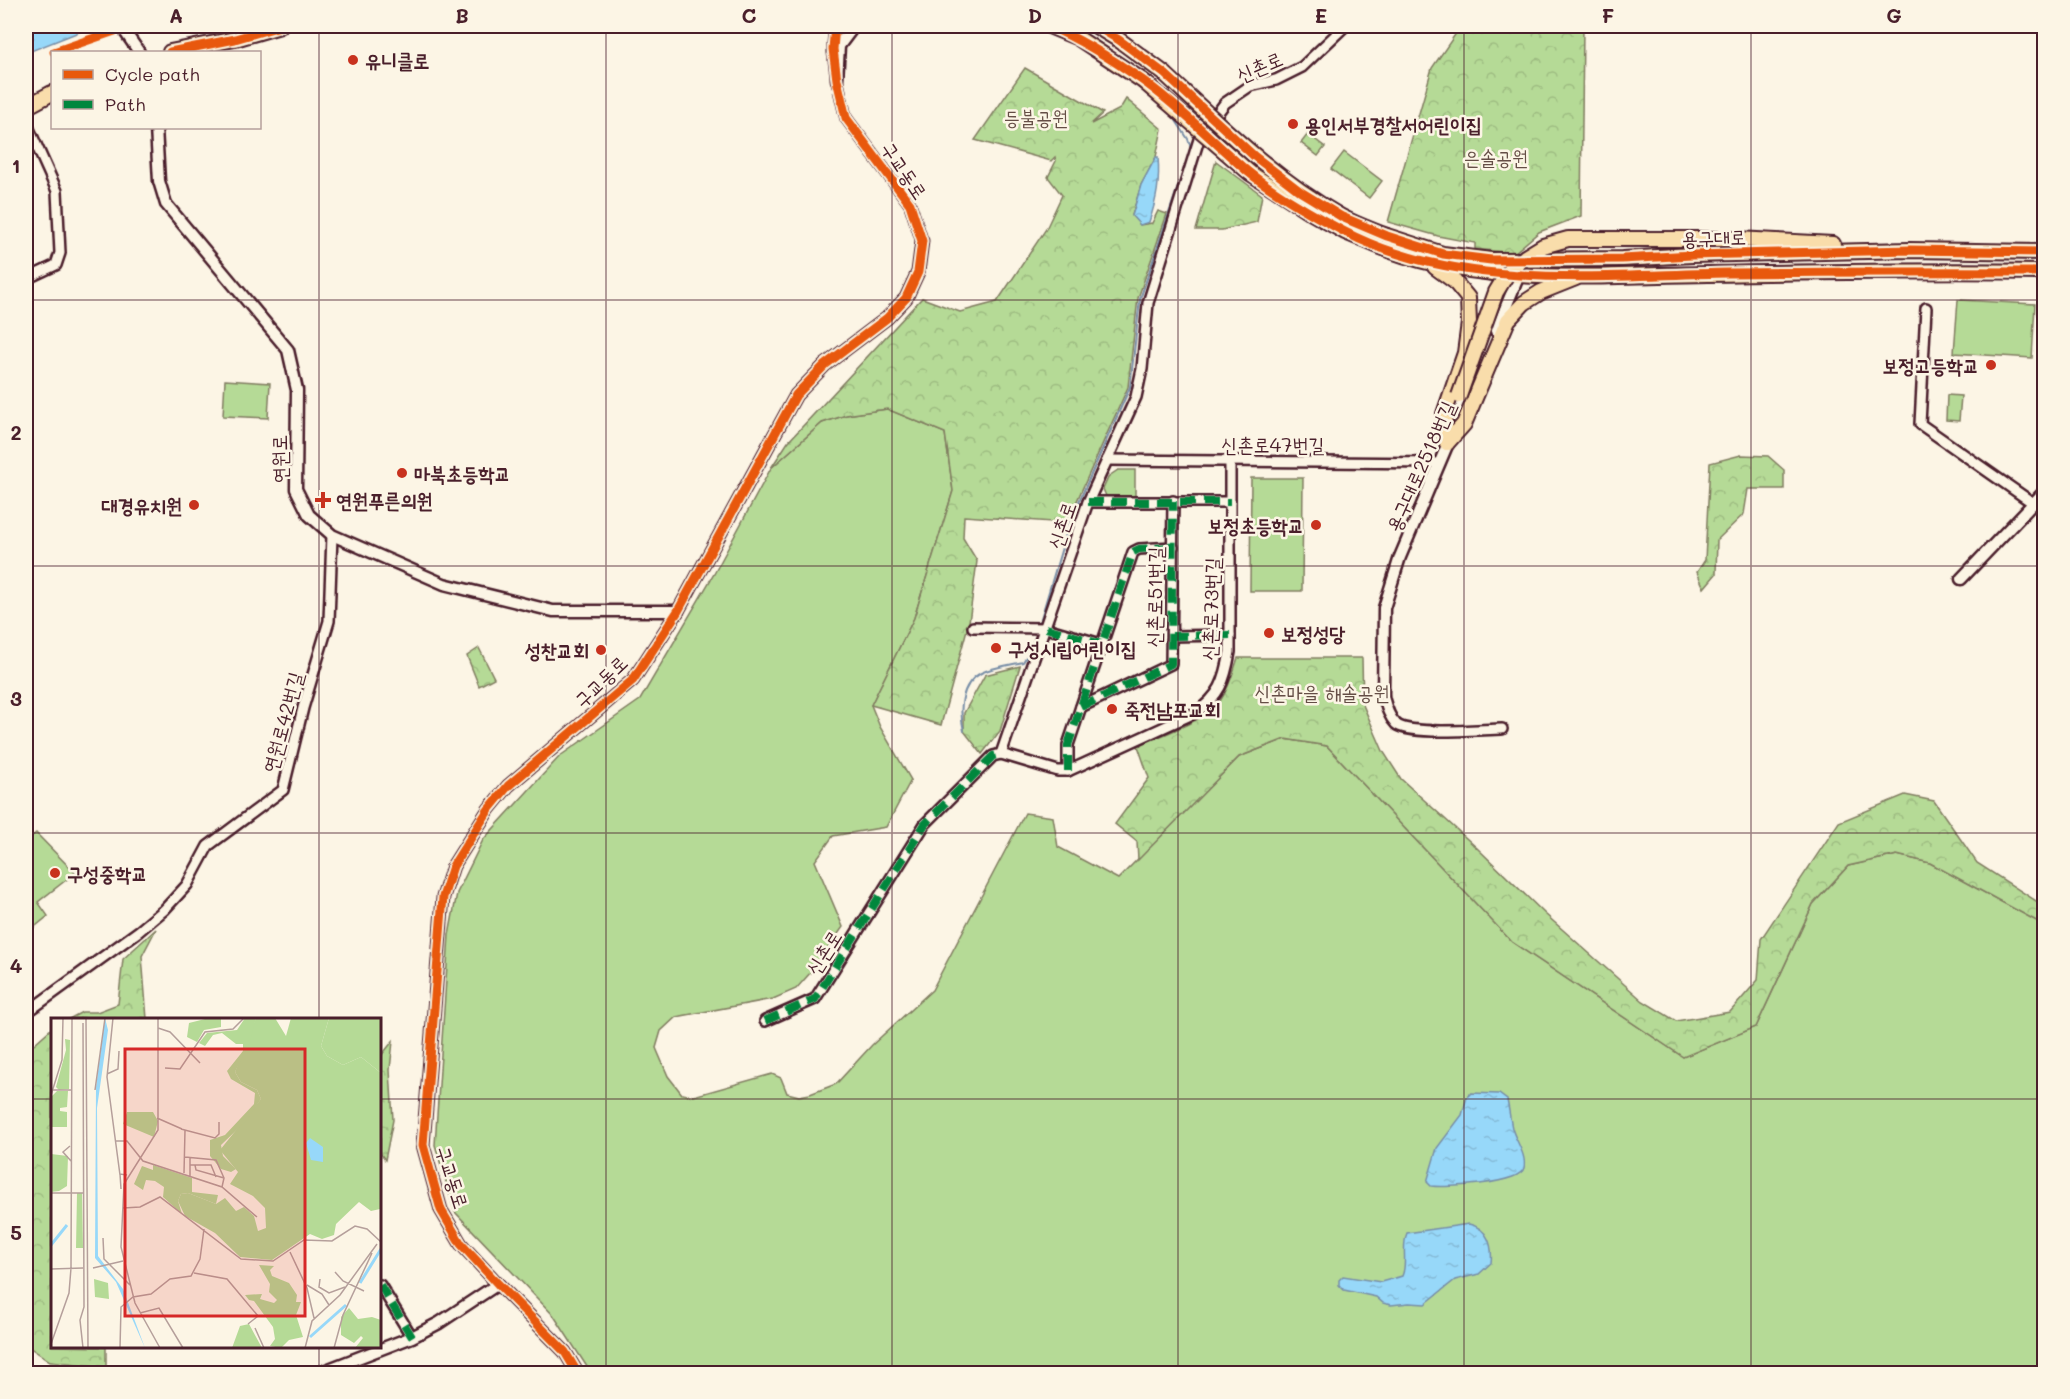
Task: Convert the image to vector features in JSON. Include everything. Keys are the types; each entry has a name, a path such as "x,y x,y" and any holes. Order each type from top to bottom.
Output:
{"main road":[{"path":"175,51 235,39 280,26"},
{"path":"1049,26 1078,38 1143,81 1250,173 1327,222 1381,241"},
{"path":"1096,26 1165,74 1254,156 1301,192 1381,241"},
{"path":"1104,26 1119,40"},
{"path":"26,107 51,94"},
{"path":"1447,443 1450,420 1496,292 1507,274 1524,257 1543,246 1568,239 1586,238 1737,239 1910,250"},
{"name":"용구대로","path":"1381,241 1471,258 1526,259 1622,259 1692,255 1910,250 2044,252"},
{"name":"용구대로","path":"1381,241 1417,260 1431,264 1476,271 1519,274 1584,276 1929,270 2044,272"},
{"path":"1417,260 1427,259 1471,267 1476,264 1471,258"},
{"path":"1560,275 1558,273 1560,270 1606,269 1622,259"},
{"path":"1431,264 1454,280 1468,298 1469,323 1465,353 1444,414 1447,443"},
{"path":"1447,443 1464,424 1508,320 1524,303 1541,292 1584,276"}],"street":[{"path":"235,39 241,26"},
{"name":"구교동로","path":"578,1374 565,1352 461,1244 441,1210 423,1145 443,897 453,866 489,809 508,786 633,680 678,611 796,395 825,365 887,318 906,298 918,272 922,241 910,204 846,118 837,80 833,49 835,26"},
{"path":"837,80 839,46 854,26"},
{"name":"신촌로","path":"765,1021 815,999 925,824 993,756 1001,754 1088,501 1136,397 1142,369 1149,295 1200,136 1225,103 1250,86 1276,80 1302,67 1345,26"},
{"path":"123,28 139,51"},
{"path":"26,122 57,191 60,253 56,264 26,279"},
{"name":"연원로","path":"156,129 159,181 166,204 288,350 297,390 296,489 309,515 332,535 444,584 553,611 678,611"},
{"name":"용구대로2518번길","path":"1383,694 1384,608 1400,558 1526,259"},
{"path":"1926,308 1920,424 2044,510"},
{"name":"신촌로47번길","path":"1107,460 1439,463"},
{"name":"신촌로73번길","path":"1173,547 1139,549 1133,552 1068,745 1068,771 1195,713 1208,704 1220,689 1226,673 1230,635 1230,462"},
{"path":"1961,579 2044,492"},
{"path":"1088,501 1230,502"},
{"name":"신촌로51번길","path":"1081,707 1171,664 1173,501"},
{"name":"연원로42번길","path":"26,1013 164,910 187,885 208,846 283,790 303,708 329,621 332,535"},
{"path":"973,627 1046,628 1101,644"},
{"path":"1172,636 1230,635"},
{"path":"1383,694 1388,712 1398,725 1414,731 1502,729"},
{"path":"1001,754 1058,771 1068,771"},
{"path":"316,1374 412,1337 439,1323 498,1284"},
{"path":"381,1287 412,1337"}],"green space":[{"name":"은솔공원","path":"1461,26 1583,26 1581,216 1539,232 1514,253 1475,249 1475,243 1438,236 1388,222 1432,68"},
{"name":"등불공원","path":"1025,68 1103,113 1091,124 1120,109 1126,99 1162,129 1156,157 1141,185 1132,215 1140,225 1152,223 1158,211 1167,214 1138,298 1128,387 1067,523 964,516 963,538 977,561 969,622 941,725 871,705 914,618 953,491 945,433 887,409 846,415 822,423 771,468 788,442 922,298 960,312 997,302 1046,229 1062,195 1048,177 1056,161 1055,157 1051,161 975,140"},
{"path":"1308,134 1325,147 1318,156 1301,143"},
{"path":"1344,152 1382,181 1369,198 1331,169"},
{"path":"1216,161 1262,195 1257,222 1222,230 1196,230"},
{"path":"1958,300 2035,304 2032,358 1954,353"},
{"path":"225,380 270,383 268,418 223,416"},
{"path":"1947,395 1961,396 1959,421 1946,420"},
{"path":"887,409 945,433 953,491 914,618 871,705 880,727 911,780 886,827 833,836 815,861 843,927 796,989 773,999 676,1017 661,1031 656,1048 668,1076 682,1094 694,1096 772,1074 781,1078 787,1093 799,1096 836,1084 872,1045 932,990 1025,813 1053,817 1058,847 1118,879 1239,757 1285,739 1327,746 1512,942 1683,1057 1756,1027 1813,904 1848,866 1897,855 1930,863 2044,925 2044,1373 591,1373 554,1316 455,1212 435,1145 449,935 457,893 483,840 560,756 640,700 714,574 771,468 822,423 846,415"},
{"path":"1741,455 1768,456 1784,470 1784,489 1748,489 1744,514 1717,540 1716,574 1704,588 1697,572 1705,560 1710,463"},
{"path":"1118,470 1135,470 1135,496 1106,496 1103,489 1109,476"},
{"path":"1251,478 1303,478 1302,591 1250,591"},
{"path":"479,648 494,678 479,686 467,656"},
{"name":"신촌마을 해솔공원","path":"1238,658 1362,658 1363,705 1383,751 1401,779 1545,914 1643,1001 1676,1021 1730,1012 1758,980 1761,939 1839,822 1905,795 1934,801 1977,863 2044,906 2044,925 1930,863 1897,855 1848,866 1813,904 1756,1027 1683,1057 1512,942 1327,746 1285,739 1239,757 1138,860 1137,842 1115,824 1149,778 1138,746 1182,727 1213,708 1226,691"},
{"path":"1020,666 1000,731 982,754 964,731 964,713 985,675"},
{"path":"36,833 75,873 38,902 48,916 26,934 26,841"},
{"path":"156,929 142,956 147,1018 71,1018 82,1012 97,1012 118,1004 123,959"},
{"path":"51,1029 51,1348 106,1348 106,1367 50,1361 26,1345 26,1051"},
{"path":"393,1041 390,1070 393,1120 385,1160 381,1154 381,1056"}],"water":[{"path":"45,26 94,26 26,53 26,32"},
{"path":"1158,157 1159,174 1154,206 1149,222 1140,225 1132,216 1141,185"},
{"path":"1471,1093 1499,1094 1507,1100 1512,1128 1524,1158 1524,1168 1510,1178 1482,1184 1431,1186 1427,1182 1437,1148 1462,1115 1467,1097"},
{"path":"1469,1224 1481,1229 1488,1239 1491,1263 1479,1274 1455,1280 1425,1304 1391,1305 1383,1303 1376,1297 1344,1290 1339,1285 1339,1280 1343,1276 1381,1282 1402,1276 1407,1233"}],"waterway":[{"path":"1039,625 1069,524 1130,387 1140,299 1191,148 1173,116"},
{"path":"964,731 962,707 969,684 981,673 1023,662 1033,646 1038,631"}],"marked path":[{"path":"1081,707 1171,664 1173,501"},
{"path":"1088,502 1230,502"},
{"path":"1068,771 1068,745 1133,552 1139,549 1173,547"},
{"path":"1046,628 1101,644"},
{"path":"1172,636 1230,635"},
{"path":"765,1021 815,999 925,824 993,756 1001,754"},
{"path":"381,1287 412,1337"}],"cycle path":[{"path":"57,51 129,26"},
{"path":"175,51 235,39 280,26"},
{"path":"578,1374 565,1352 461,1244 441,1210 423,1145 443,897 453,866 489,809 508,786 633,680 678,611 796,395 825,365 887,318 906,298 918,272 922,241 910,204 846,118 837,80 833,49 835,26"},
{"path":"1049,26 1097,50 1156,90 1247,171 1294,203 1343,231 1388,250 1434,264 1482,272 1581,277 1728,273 2044,272"},
{"path":"1096,26 1165,74 1254,156 1301,192 1342,217 1387,236 1443,254 1491,260 1622,259 1692,255 1910,250 2044,252"}],"place":[{"name":"유니클로","path":"353,60"},
{"name":"용인서부경찰서어린이집","path":"1293,124"},
{"name":"보정고등학교","path":"1991,365"},
{"name":"마북초등학교","path":"402,473"},
{"name":"연원푸른의원","path":"323,500"},
{"name":"대경유치원","path":"194,505"},
{"name":"보정초등학교","path":"1316,525"},
{"name":"보정성당","path":"1269,633"},
{"name":"구성시립어린이집","path":"996,648"},
{"name":"성찬교회","path":"601,650"},
{"name":"죽전남포교회","path":"1112,709"},
{"name":"구성중학교","path":"55,873"}]}
